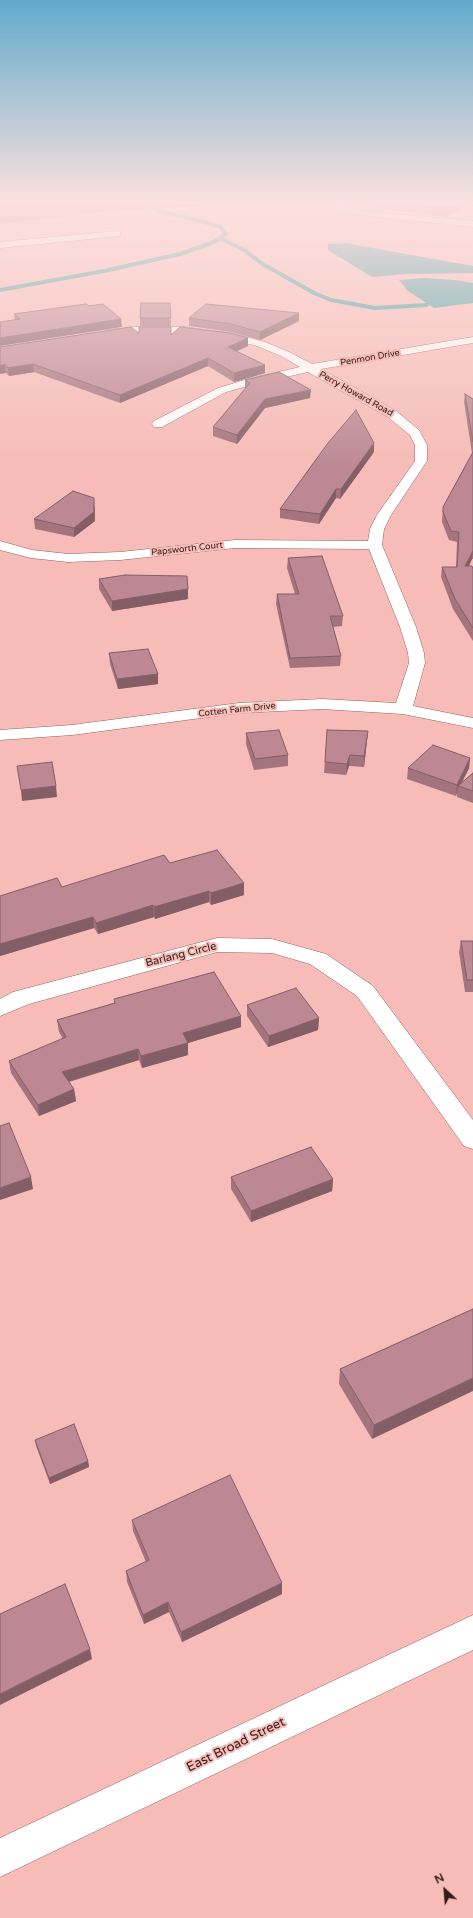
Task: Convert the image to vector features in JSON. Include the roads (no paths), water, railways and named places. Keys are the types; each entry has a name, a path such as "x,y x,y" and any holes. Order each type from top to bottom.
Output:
{"street":[{"name":"Perry Howard Road","path":"93,335 156,329 216,333 261,344 310,368 392,414 415,433 421,445 421,461 408,483 384,515 377,529 375,545"},
{"name":"Penmon Drive","path":"158,424 222,390 252,381 310,368 473,340"},
{"name":"Papsworth Court","path":"0,545 31,554 68,558 120,556 235,544 375,545"},
{"path":"375,545 408,627 416,653 417,662 403,709"},
{"name":"Cotten Farm Drive","path":"0,735 72,730 239,708 280,705 322,704 403,709 473,723"},
{"name":"Barlang Circle","path":"0,1008 21,998 217,945 272,946 318,959 365,991 473,1139"},
{"name":"East Broad Street","path":"0,1858 473,1632"}],"water":[{"path":"408,291 473,291 473,303 434,308"}],"waterway":[{"path":"310,291 331,300 375,308 427,305"}]}
